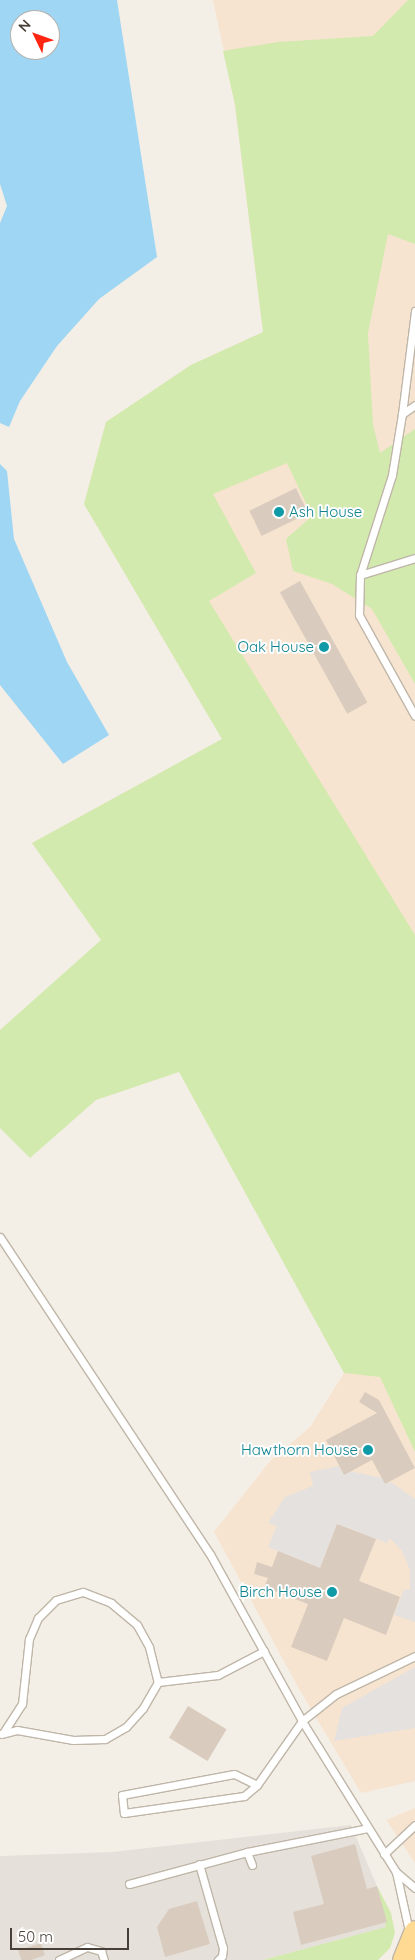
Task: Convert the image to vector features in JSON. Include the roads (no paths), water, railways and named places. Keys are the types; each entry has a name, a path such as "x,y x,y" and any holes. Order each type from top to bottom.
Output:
{"lane":[{"path":"415,311 392,475 360,575 359,615 415,715"},
{"path":"402,414 415,405"},
{"path":"360,575 415,558"},
{"path":"0,1237 210,1554 302,1721 384,1854 396,1872 415,1888"},
{"path":"83,1592 111,1603 137,1625 149,1647 158,1682 144,1708 126,1727 105,1739 73,1740 17,1730 2,1734 22,1704 29,1639 38,1618 56,1600 83,1592"},
{"path":"158,1682 218,1675 264,1651"},
{"path":"257,1785 234,1774 122,1794 124,1813 244,1796 257,1785 302,1721 336,1694 415,1656"},
{"path":"384,1854 415,1825"},
{"path":"129,1884 247,1852 368,1828"},
{"path":"247,1852 252,1865"},
{"path":"198,1864 223,1948 222,1956 218,1960"},
{"path":"396,1872 406,1910 409,1944"},
{"path":"59,1960 87,1947 101,1951 104,1960"}],"water":[{"path":"0,0 117,0 157,257 99,299 57,346 20,401 9,427 0,423 0,223 7,206 0,184"},
{"path":"0,464 7,471 14,539 67,662 109,735 63,764 0,685"}],"place":[{"name":"Ash House","path":"279,512"},
{"name":"Oak House","path":"324,647"},
{"name":"Hawthorn House","path":"368,1450"},
{"name":"Birch House","path":"332,1592"}]}
